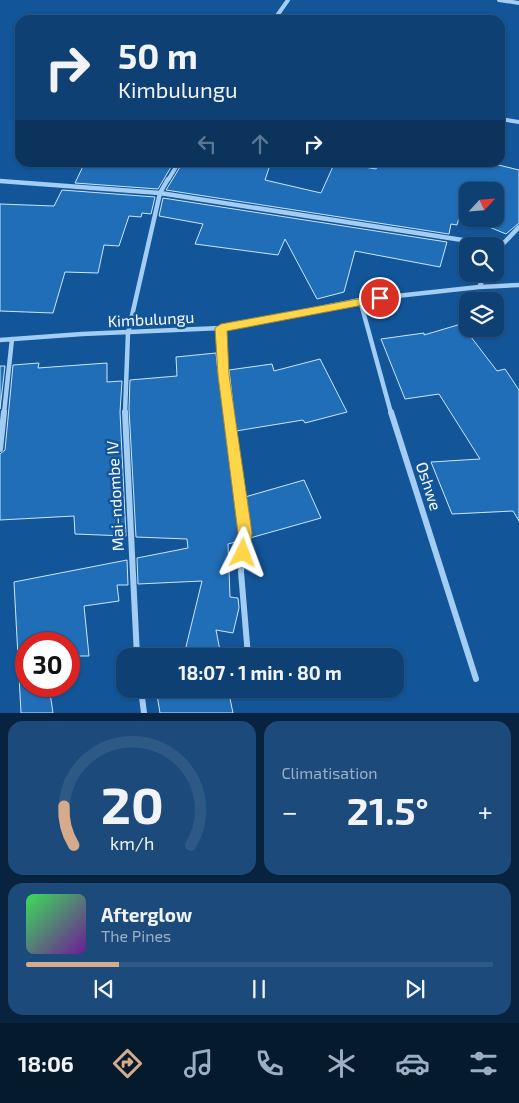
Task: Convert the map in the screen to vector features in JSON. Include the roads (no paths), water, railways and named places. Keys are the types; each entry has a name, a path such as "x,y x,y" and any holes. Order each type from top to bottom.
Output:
{"street":[{"path":"278,15 288,0"},
{"path":"499,0 519,3"},
{"path":"505,120 519,122"},
{"name":"Mai-ndombe IV","path":"137,648 125,425 128,333 160,193 176,167"},
{"path":"0,181 160,193 459,239"},
{"path":"504,243 519,227"},
{"path":"479,287 482,282"},
{"name":"Kimbulungu","path":"0,340 82,334 221,328 360,300 479,287 519,285"},
{"name":"Oshwe","path":"360,300 399,441 476,679"},
{"path":"221,328 224,375 245,533 241,572 247,648"},
{"path":"0,450 12,339"},
{"path":"142,698 144,713"}]}
